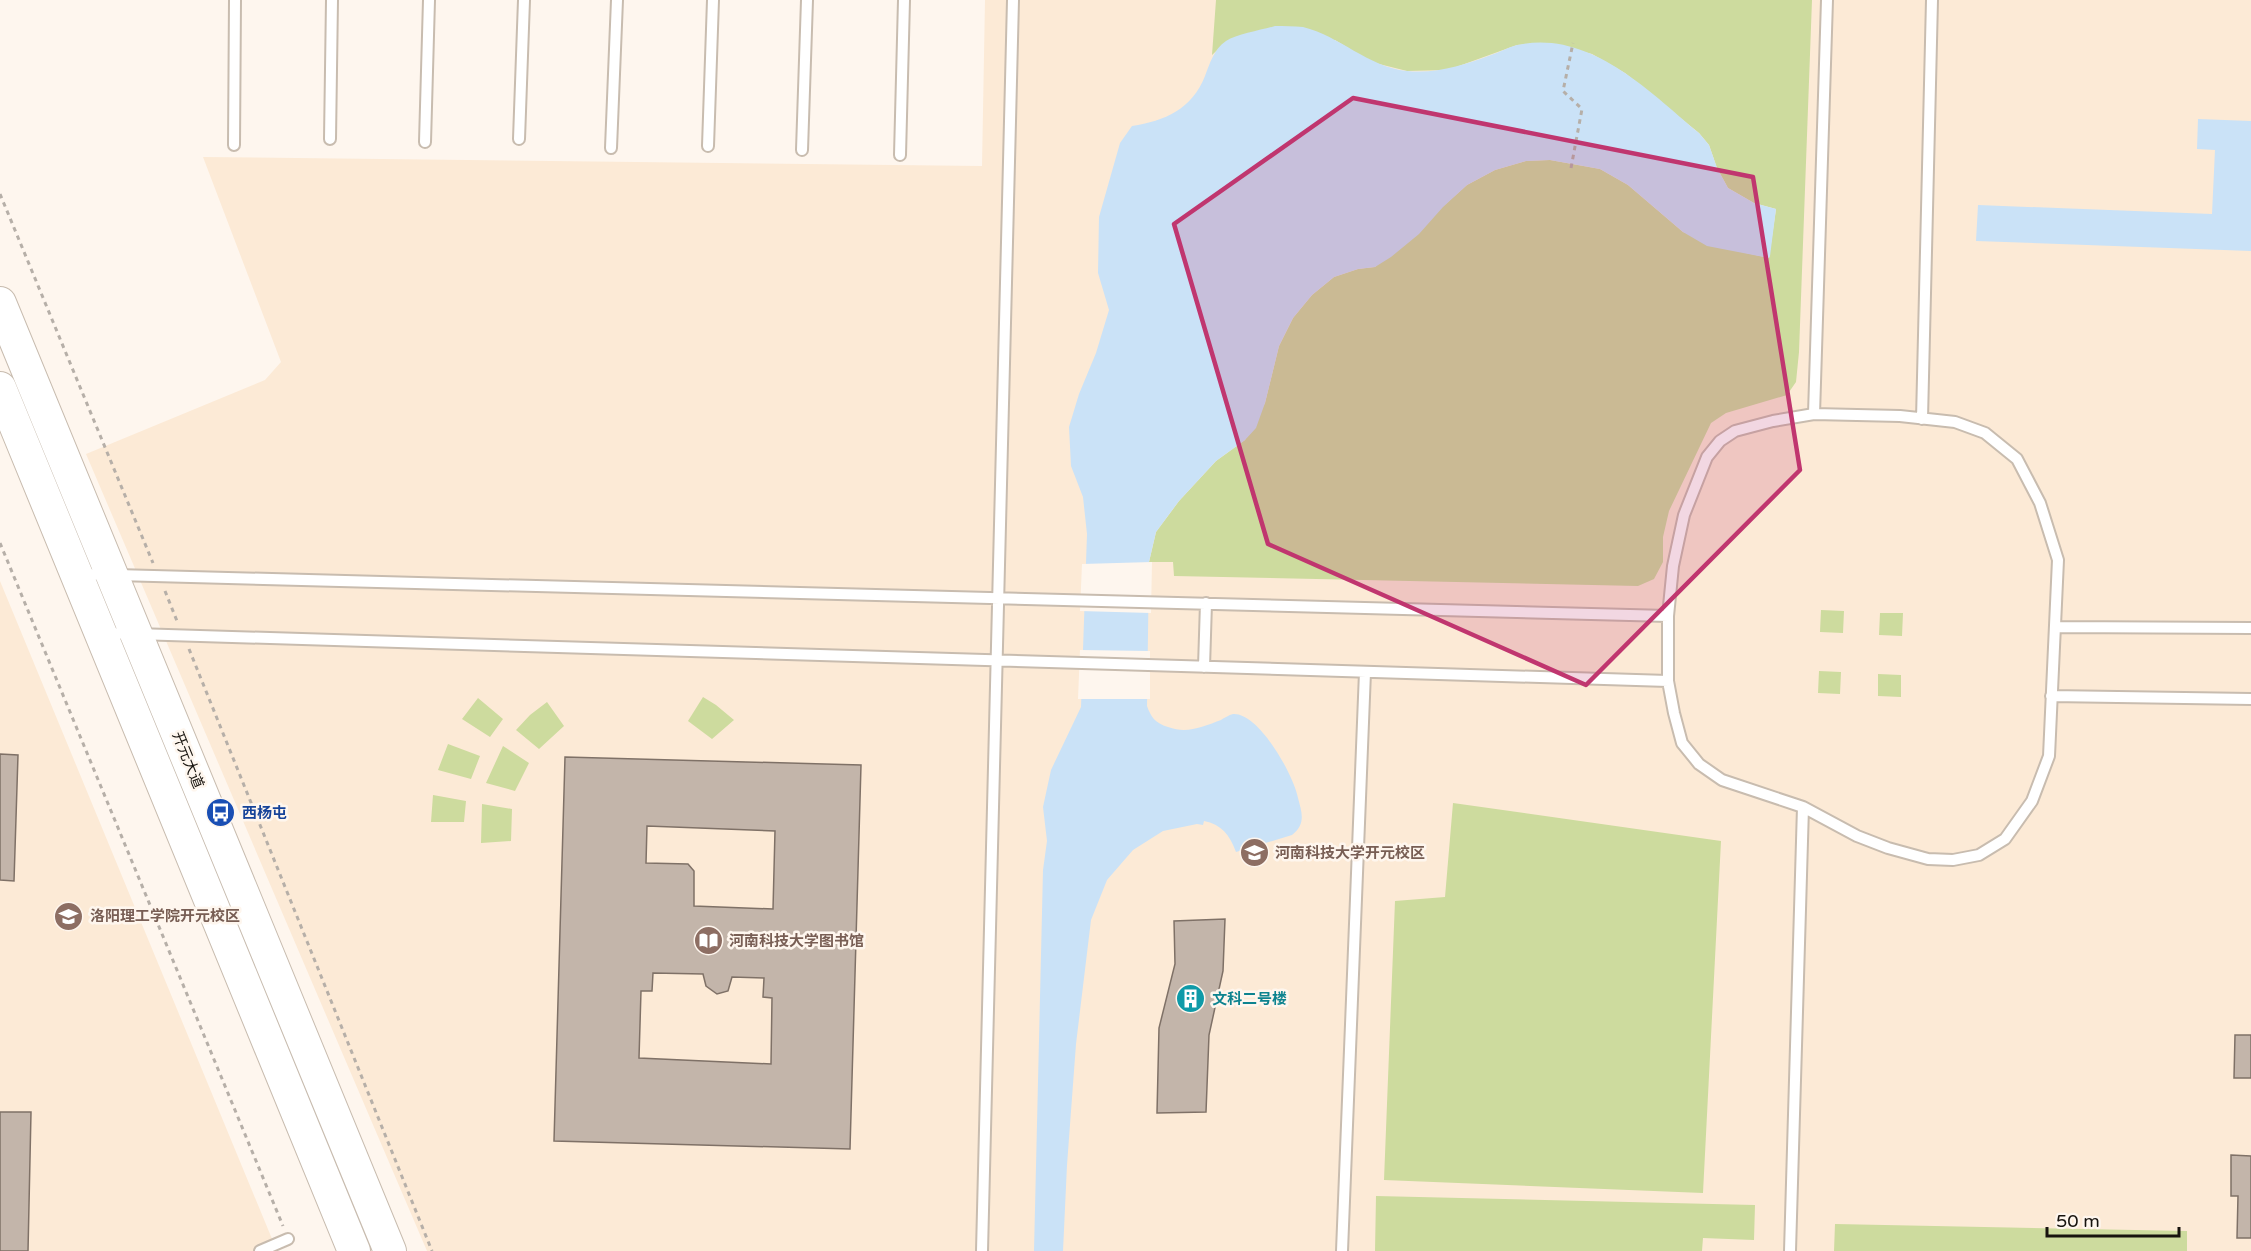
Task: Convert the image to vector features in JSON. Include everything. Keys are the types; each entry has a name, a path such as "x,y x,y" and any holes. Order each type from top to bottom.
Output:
{"main road":[{"name":"开元大道","path":"0,303 390,1251"},
{"path":"0,388 354,1251"}],"lane":[{"path":"234,145 235,0"},
{"path":"330,139 332,0"},
{"path":"425,142 429,0"},
{"path":"519,138 525,0"},
{"path":"611,148 617,0"},
{"path":"708,146 713,0"},
{"path":"802,150 807,0"},
{"path":"900,155 904,0"},
{"path":"982,1251 1012,0"},
{"path":"1814,414 1827,0"},
{"path":"1922,419 1932,0"},
{"path":"1814,414 1922,419 1954,422 1985,433 2017,459 2040,503 2058,560 2049,756 2032,801 2005,839 1979,855 1953,860 1928,859 1888,848 1857,836 1803,807 1722,780 1699,764 1682,742 1668,681 1668,616 1673,566 1684,515 1707,457 1720,441 1734,431 1814,414"},
{"path":"76,573 1668,616"},
{"path":"1204,667 1206,603"},
{"path":"2055,627 2251,628"},
{"path":"101,633 1668,681"},
{"path":"1342,1251 1365,672"},
{"path":"2051,696 2251,699"},
{"path":"1790,1251 1803,807"},
{"path":"260,1251 288,1239"}],"path":[{"path":"1571,168 1582,109 1563,91 1573,43"},
{"path":"0,194 184,636 432,1251"},
{"path":"0,543 288,1239"}],"highlighted area":[{"path":"1353,98 1753,177 1800,470 1586,685 1268,544 1174,224"}],"shaded area":[{"name":"河南科技大学开元校区","path":"985,0 2251,0 2251,1251 427,1251 86,454 265,380 281,362 203,157 982,166"},
{"name":"洛阳理工学院开元校区","path":"0,581 277,1251 0,1251"}],"green space":[{"path":"1216,0 1812,0 1796,382 1787,395 1726,413 1711,423 1669,511 1663,537 1663,562 1654,579 1638,586 1174,576 1173,562 1149,562 1156,532 1179,501 1216,461 1245,440 1265,403 1279,346 1293,318 1312,295 1334,277 1358,269 1375,267 1467,185 1495,170 1526,161 1550,160 1600,169 1628,185 1683,232 1746,253 1769,258 1776,209 1754,203 1728,188 1717,168 1709,145 1699,133 1625,73 1592,54 1548,43 1517,45 1448,70 1407,71 1371,62 1335,40 1227,41 1212,55"},
{"path":"1821,610 1844,611 1843,633 1820,632"},
{"path":"1880,613 1903,613 1902,636 1879,635"},
{"path":"1819,671 1841,672 1840,694 1818,693"},
{"path":"1878,674 1901,675 1901,697 1878,696"},
{"path":"703,697 734,720 712,739 688,721"},
{"path":"478,698 503,719 490,737 462,719"},
{"path":"547,702 564,726 539,749 516,730"},
{"path":"448,744 480,756 471,779 438,770"},
{"path":"503,746 529,763 515,791 486,783"},
{"path":"433,795 466,801 464,822 431,822"},
{"path":"1453,803 1721,841 1703,1193 1384,1180 1395,901 1445,897"},
{"path":"482,804 512,809 511,841 481,843"},
{"path":"1376,1196 1755,1205 1754,1240 1703,1238 1702,1251 1375,1251"},
{"path":"1835,1224 2187,1231 2187,1251 1834,1251"}],"water":[{"path":"1275,26 1303,27 1316,31 1380,64 1407,71 1450,68 1517,45 1543,42 1569,46 1593,55 1638,82 1699,133 1709,145 1717,168 1728,188 1754,203 1776,209 1770,256 1769,258 1707,246 1683,232 1628,185 1600,169 1550,160 1526,161 1495,170 1467,185 1419,234 1391,257 1375,267 1358,269 1334,277 1312,295 1293,318 1279,346 1265,403 1256,428 1245,440 1216,461 1179,501 1156,532 1149,562 1147,706 1157,721 1175,729 1188,730 1201,727 1233,714 1243,716 1254,723 1274,747 1290,775 1301,809 1301,822 1292,835 1236,852 1224,831 1210,822 1204,821 1203,825 1197,824 1163,831 1133,850 1107,880 1091,920 1076,1044 1063,1251 1034,1251 1043,870 1047,841 1043,807 1051,770 1081,707 1087,534 1083,497 1071,466 1069,427 1109,310 1098,273 1099,217 1120,143 1132,126 1156,121 1185,105 1199,87 1215,52 1226,41"},
{"path":"2198,119 2251,121 2251,251 1976,241 1978,205 2212,214 2215,150 2197,149"}],"pier":[{"path":"1152,562 1151,613 1080,611 1082,564"},
{"path":"1080,650 1150,651 1150,699 1078,699"}],"building":[{"path":"0,754 18,755 14,881 0,880"},
{"name":"河南科技大学图书馆","path":"565,757 861,765 850,1149 554,1141","holes":["647,826 775,831 773,909 694,906 694,871 688,864 646,863","653,973 703,974 706,986 717,994 728,991 732,977 764,978 763,997 772,998 771,1064 639,1058 641,991 652,991"]},
{"name":"文科二号楼","path":"1225,919 1223,971 1209,1035 1206,1112 1157,1113 1159,1028 1175,964 1174,921"},
{"path":"2235,1035 2251,1035 2251,1078 2234,1078"},
{"path":"0,1112 31,1112 28,1251 0,1251"},
{"path":"2231,1155 2251,1156 2251,1238 2237,1238 2238,1196 2231,1196"}],"place":[{"name":"西杨屯","path":"221,813"},
{"name":"河南科技大学开元校区","path":"1254,853"},
{"name":"洛阳理工学院开元校区","path":"69,916"},
{"name":"河南科技大学图书馆","path":"708,941"},
{"name":"文科二号楼","path":"1191,999"}]}
